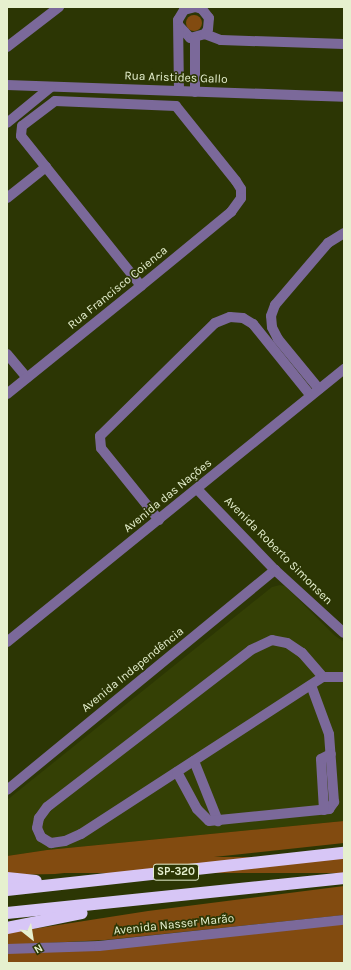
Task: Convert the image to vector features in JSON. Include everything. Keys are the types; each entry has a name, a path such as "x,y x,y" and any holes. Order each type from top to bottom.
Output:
{"highway":[{"name":"SP-320","path":"7,890 57,883 344,853"},
{"path":"7,878 57,883"},
{"name":"SP-320","path":"7,913 145,900 344,878"},
{"path":"7,928 145,900"}],"street":[{"path":"7,47 59,7"},
{"path":"179,91 180,14 190,7 205,8 209,18 195,92"},
{"path":"179,26 185,35 205,35 221,40 344,44"},
{"name":"Rua Aristides Gallo","path":"9,84 52,87 344,97"},
{"path":"7,123 52,87"},
{"name":"Rua Francisco Coienca","path":"7,394 238,206 241,198 241,189 236,181 176,106 55,101 26,123 20,131 24,140 46,167"},
{"path":"7,198 46,167 141,286"},
{"path":"319,389 278,339 272,327 271,316 275,305 324,249 344,233"},
{"path":"159,520 101,448 100,436 216,323 230,317 243,318 253,324 311,396"},
{"path":"7,354 27,378"},
{"name":"Avenida das Nações","path":"7,642 344,369"},
{"name":"Avenida Roberto Simonsen","path":"197,489 275,570 343,631"},
{"name":"Avenida Independência","path":"7,790 275,570"},
{"path":"323,677 302,653 287,643 272,640 251,650 47,807 38,818 37,828 41,837 51,843 65,841 194,761 323,677 344,677"},
{"path":"176,772 202,816 209,821 324,810 321,759 330,754 326,721 311,685"},
{"path":"194,761 218,821"},
{"name":"Avenida Nasser Marão","path":"7,949 99,946 344,920"}],"shaded area":[{"path":"194,15 201,20 202,23 197,30 194,31 187,26 186,23 191,16"},
{"path":"280,585 285,586 334,635 344,642 344,821 47,850 7,856 7,800 272,587"},
{"path":"344,821 344,843 55,874 7,875 7,856 47,850"},
{"path":"7,857 344,857 344,873 7,873"},
{"path":"344,886 344,915 105,940 7,945 7,933 148,911"},
{"path":"344,924 344,963 7,963 7,952"}]}
